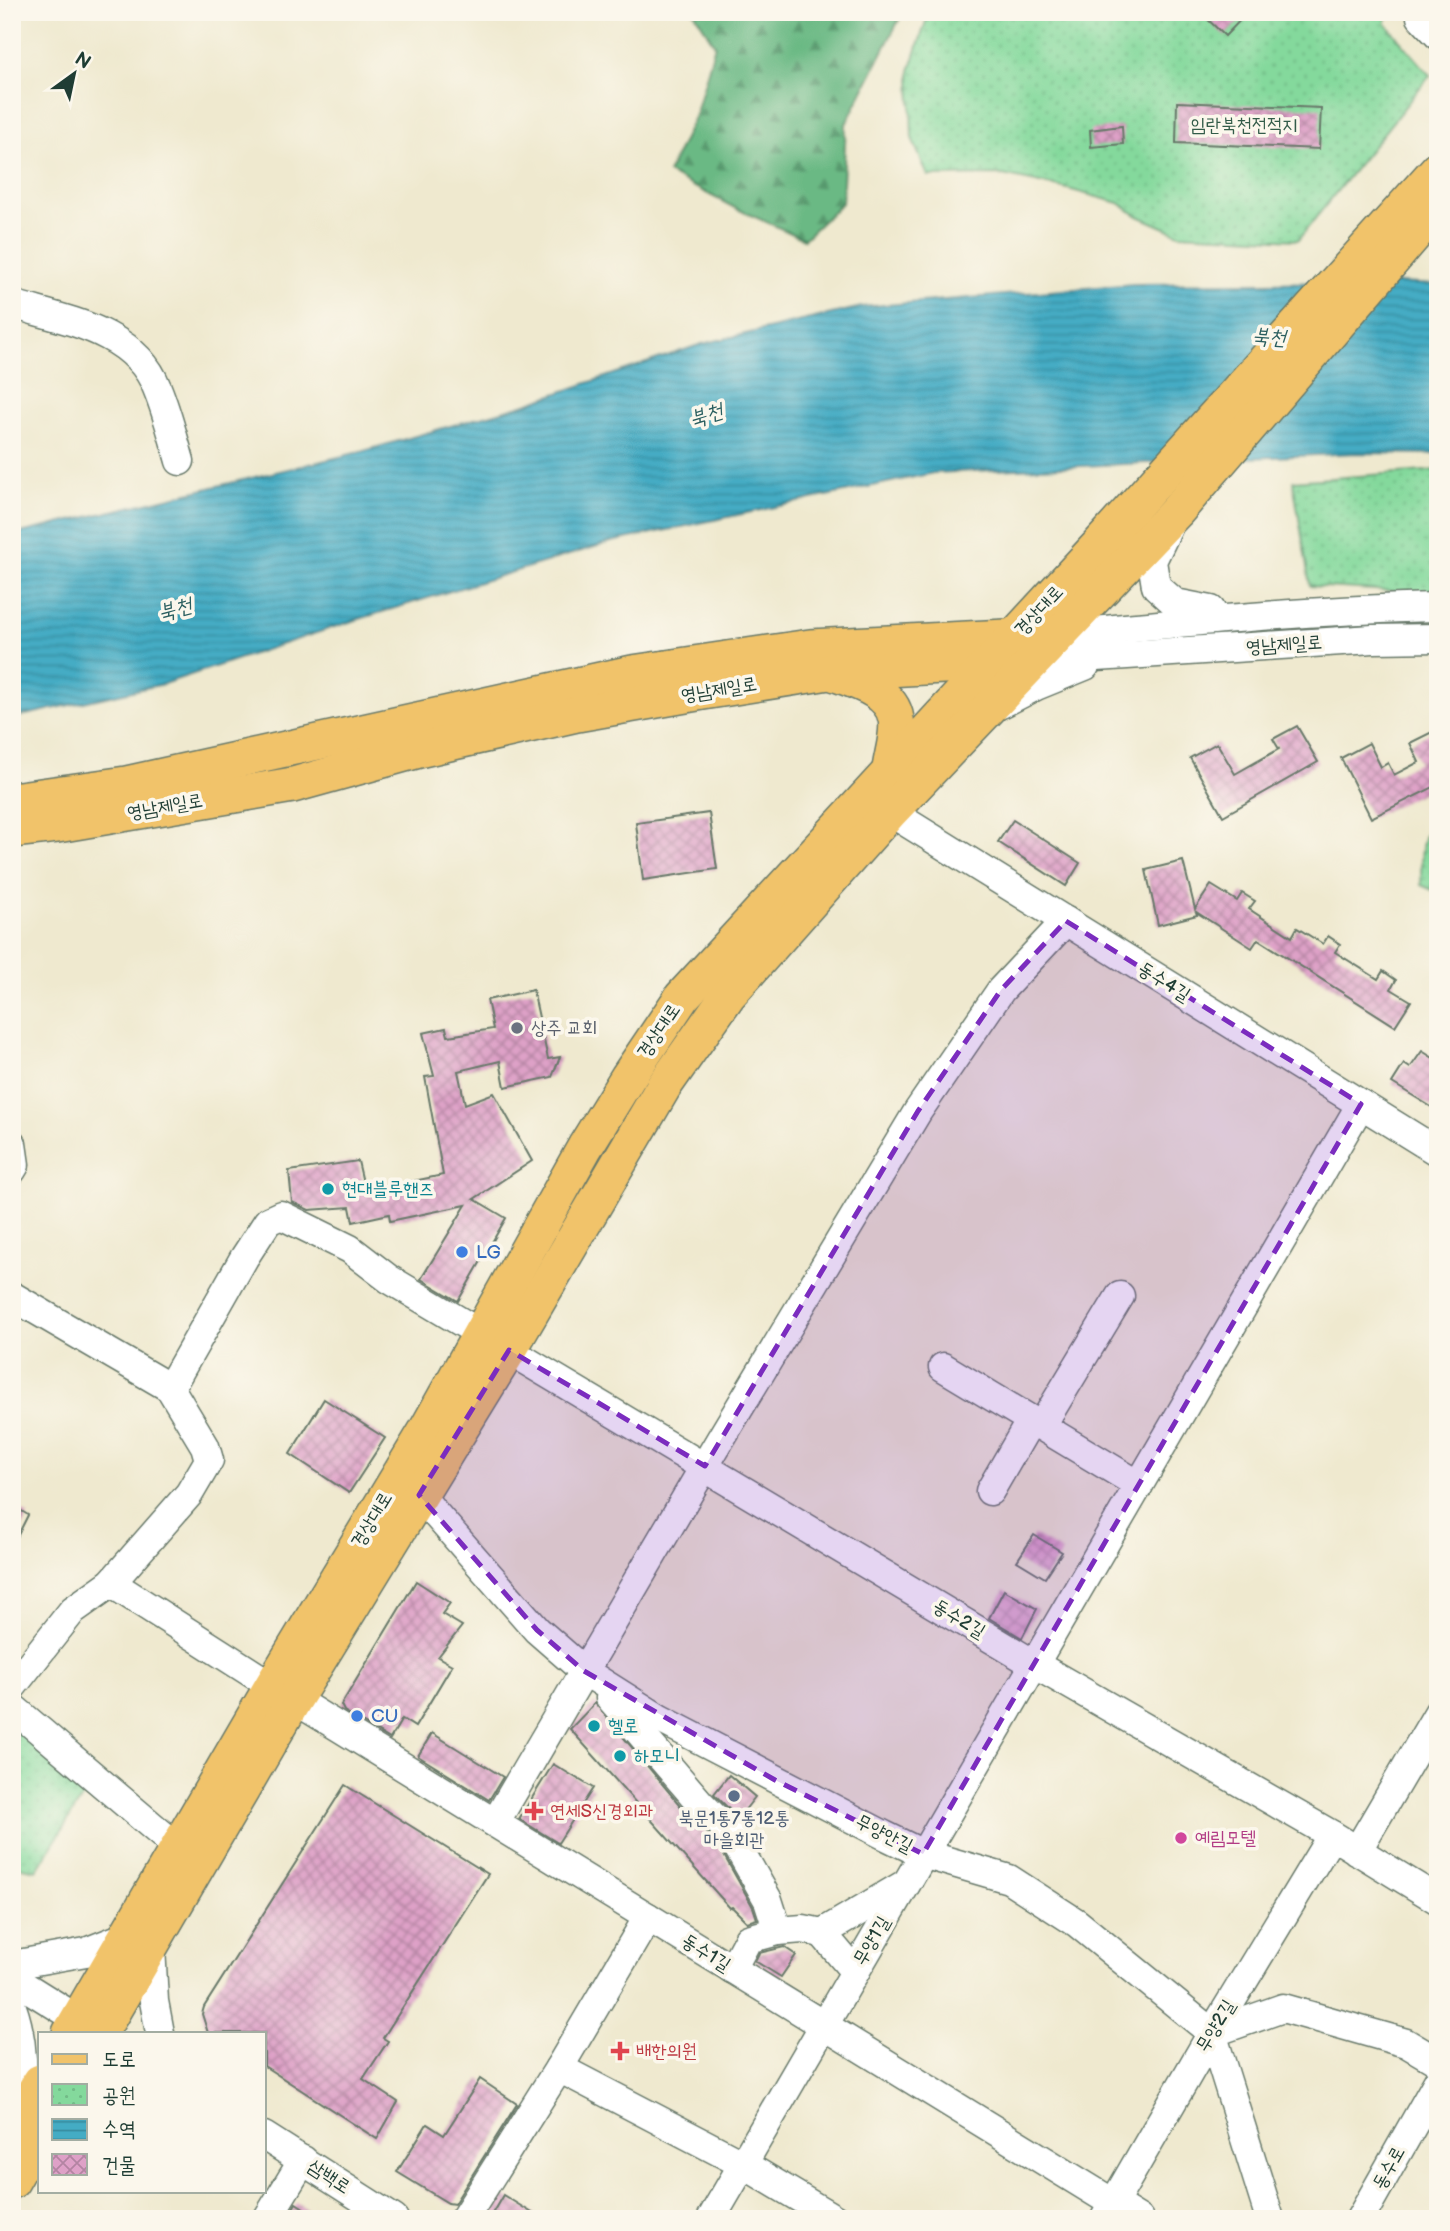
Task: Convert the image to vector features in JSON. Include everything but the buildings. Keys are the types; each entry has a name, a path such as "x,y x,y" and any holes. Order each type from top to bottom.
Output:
{"main road":[{"name":"경상대로","path":"90,2030 283,1693 495,1341 664,1086 728,995 890,812 986,713 1026,649 1099,545 1438,169"},
{"name":"경상대로","path":"1026,649 1061,634 1176,512 1436,209"},
{"name":"영남제일로","path":"12,800 126,784 632,673 810,647 897,641 1026,649"},
{"name":"영남제일로","path":"12,830 57,825 293,785 423,749 577,714 829,672 989,664 1026,649"},
{"name":"경상대로","path":"140,1941 178,1848 419,1495 495,1341 585,1147 628,1077 682,997 989,664"},
{"path":"829,672 876,692 892,705 897,721 890,769"},
{"path":"12,2180 24,2125 38,2087"}],"street":[{"path":"12,304 106,334 133,352 157,385 180,461"},
{"path":"1176,512 1152,561 1156,586 1175,603 1248,616"},
{"name":"영남제일로","path":"1061,634 1248,616 1438,607"},
{"name":"영남제일로","path":"1026,649 1114,656 1373,639 1438,638"},
{"path":"986,713 1035,686 1114,656"},
{"name":"동수4길","path":"890,812 1438,1152"},
{"path":"495,1824 918,1111 1001,990 1066,921"},
{"name":"무양1길","path":"710,2219 1362,1104"},
{"path":"12,1144 15,1165 12,1170"},
{"name":"동수2길","path":"170,1388 244,1258 268,1221 281,1215 350,1249 389,1279 1034,1664 1332,1835 1438,1900"},
{"path":"12,1296 170,1388 205,1446 209,1461 189,1494 111,1583 73,1610 12,1687"},
{"path":"990,1491 1119,1296"},
{"path":"943,1367 1139,1485"},
{"name":"무양안길","path":"419,1495 537,1630 584,1671 672,1726 923,1854 1009,1879 1077,1923 1212,2033"},
{"name":"동수1길","path":"111,1583 283,1693 823,2025 1108,2211 1139,2219"},
{"path":"584,1671 632,1722 701,1804 730,1833 768,1900 778,1931"},
{"path":"12,1707 178,1848"},
{"path":"1357,1851 1438,1713"},
{"name":"무양2길","path":"1108,2211 1332,1835"},
{"path":"732,1969 748,1939 778,1931 803,1930 822,1933 906,1884"},
{"path":"464,2219 559,2068 648,1917"},
{"path":"822,1933 855,1972"},
{"path":"12,1965 140,1941 160,2032"},
{"path":"12,1978 90,2030"},
{"path":"12,2007 20,2031 24,2125"},
{"path":"1270,2219 1212,2033 1283,2008 1406,2043 1438,2062"},
{"path":"559,2068 743,2164 835,2219"},
{"name":"동수로","path":"1360,2219 1438,2081"},
{"name":"삼백로","path":"266,2137 394,2219"},
{"path":"267,2219 303,2160"}],"highlighted area":[{"path":"1066,921 1361,1104 923,1854 775,1780 584,1671 537,1630 419,1495 509,1350 705,1466 918,1111 1001,990"}],"green space":[{"path":"694,12 903,12 846,124 842,203 804,239 733,207 668,173 696,113 715,45"},
{"name":"임란북천전적지","path":"929,12 1386,12 1386,24 1430,75 1298,240 1179,234 1138,216 1119,203 1064,188 1003,175 928,176 912,138 910,71"},
{"path":"1438,470 1438,594 1310,586 1293,481"},
{"path":"1438,818 1438,889 1435,891 1421,885 1421,858 1427,831 1431,823"},
{"path":"12,1720 90,1785 37,1870 12,1865"}],"water":[{"name":"북천","path":"1376,282 1438,285 1438,454 1357,453 933,473 611,542 346,623 163,684 12,718 12,535 364,451 523,405 702,344 862,307 1134,284"}],"place":[{"name":"상주 교회","path":"517,1028"},
{"name":"현대블루핸즈","path":"328,1189"},
{"name":"LG","path":"462,1252"},
{"name":"CU","path":"357,1716"},
{"name":"헬로","path":"594,1726"},
{"name":"하모니","path":"620,1756"},
{"name":"북문1통7통12통 마을회관","path":"734,1796"},
{"name":"연세S신경외과","path":"534,1811"},
{"name":"예림모텔","path":"1181,1838"},
{"name":"배한의원","path":"620,2051"}]}
